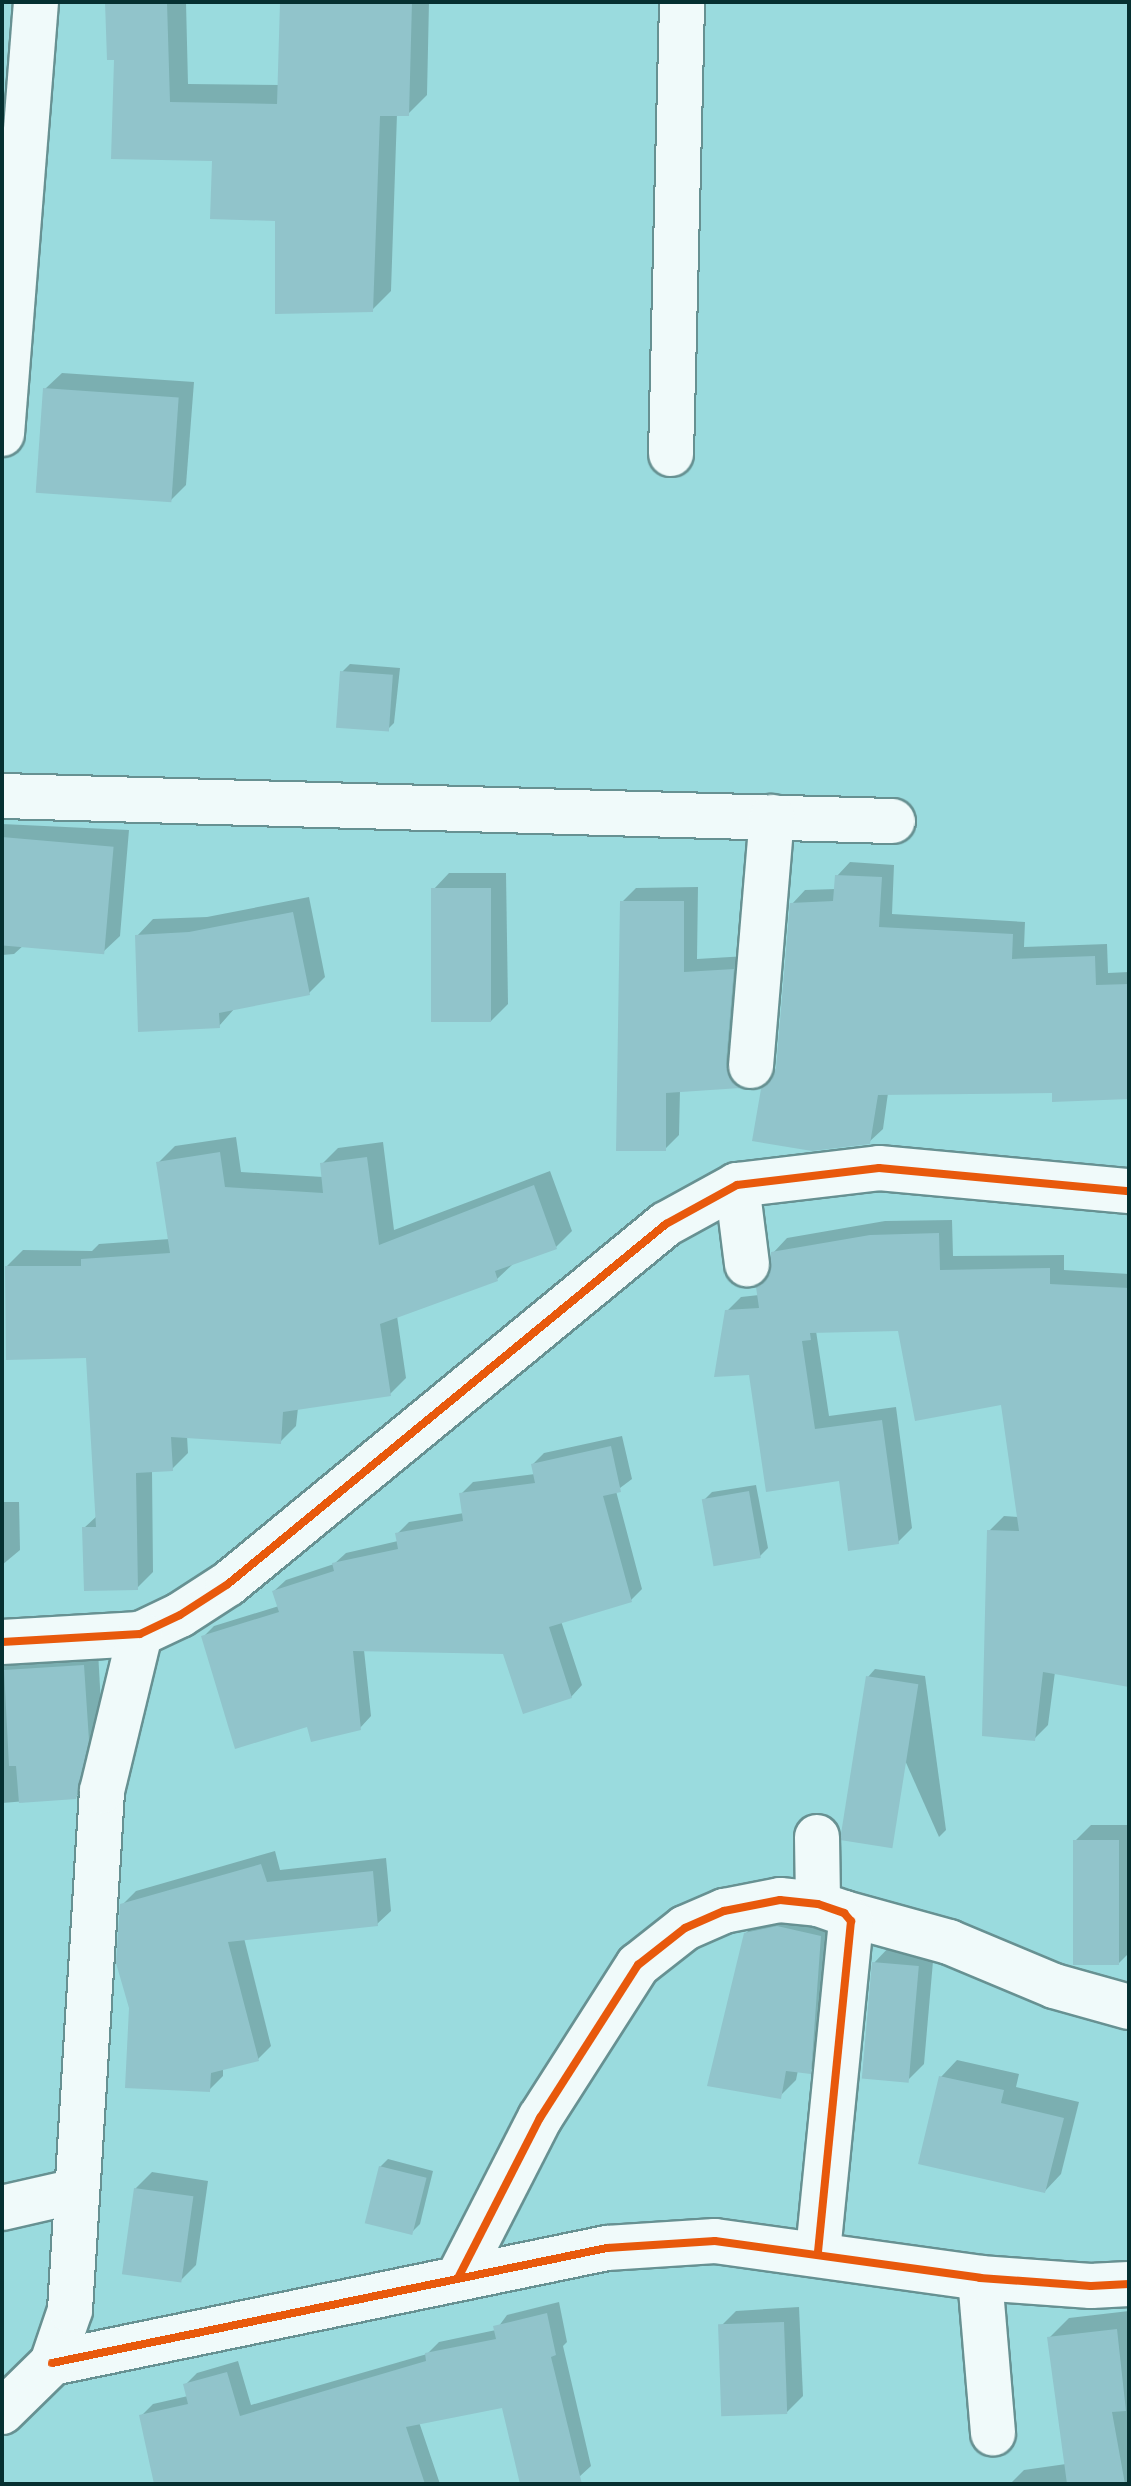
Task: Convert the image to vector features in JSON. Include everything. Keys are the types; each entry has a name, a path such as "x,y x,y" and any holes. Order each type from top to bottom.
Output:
{"street":[{"path":"2,434 36,2"},
{"path":"671,454 682,2"},
{"path":"2,796 893,821"},
{"path":"751,1066 772,817"},
{"path":"2,1642 140,1634 228,1584 666,1224 737,1185 879,1168 1129,1191"},
{"path":"737,1185 747,1264"},
{"path":"2,2412 52,2363 70,2310 102,1791 140,1634"},
{"path":"817,1837 831,1908 853,1936 818,2253"},
{"path":"459,2276 540,2118 638,1965 685,1928 724,1911 780,1900 831,1908 949,1942 1054,1986 1129,2007"},
{"path":"2,2208 76,2191"},
{"path":"52,2363 459,2276 607,2248 715,2241 980,2278 1091,2286 1129,2284"},
{"path":"980,2278 993,2433"}],"building":[{"path":"105,2 167,2 170,102 277,104 280,2 412,2 409,116 380,116 373,312 275,314 275,221 210,219 212,161 111,159 114,60 107,60"},
{"path":"43,388 179,397 171,502 36,493"},
{"path":"340,671 393,675 389,732 336,728"},
{"path":"2,837 114,847 104,954 2,945"},
{"path":"835,875 882,877 879,927 1013,934 1012,959 1095,956 1096,985 1129,984 1129,1099 1052,1102 1052,1093 878,1095 870,1144 812,1151 752,1141 761,1089 776,1068 790,903 833,901"},
{"path":"431,888 491,888 491,1022 431,1022"},
{"path":"620,901 684,901 684,972 734,969 726,1064 729,1077 740,1088 666,1093 666,1151 616,1151"},
{"path":"293,912 310,995 219,1013 220,1028 138,1032 135,935 189,932"},
{"path":"220,1152 225,1187 323,1193 320,1163 367,1157 379,1245 534,1185 557,1249 495,1271 498,1281 380,1324 391,1396 283,1412 281,1444 171,1437 173,1471 136,1473 138,1590 84,1591 82,1527 96,1527 86,1358 6,1360 5,1266 81,1266 81,1259 170,1253 156,1162"},
{"path":"939,1233 940,1270 1050,1268 1050,1284 1129,1288 1129,1687 1043,1672 1035,1741 982,1736 987,1530 1019,1531 1001,1405 915,1421 898,1331 810,1333 811,1340 802,1341 815,1429 882,1420 899,1544 848,1551 839,1481 766,1492 749,1375 714,1377 725,1310 759,1308 756,1287 770,1274 771,1252 870,1235"},
{"path":"611,1446 621,1492 603,1496 632,1602 549,1627 572,1698 523,1714 503,1654 353,1651 361,1730 311,1742 307,1727 235,1749 201,1636 279,1612 272,1591 334,1571 332,1563 398,1549 395,1533 463,1521 459,1493 535,1483 531,1464"},
{"path":"749,1491 761,1558 714,1566 702,1499"},
{"path":"84,1665 89,1740 76,1799 19,1803 16,1766 9,1766 4,1670"},
{"path":"866,1676 918,1684 892,1848 840,1840"},
{"path":"1073,1840 1119,1840 1119,1965 1073,1965"},
{"path":"261,1864 267,1882 373,1871 378,1926 228,1942 259,2061 211,2073 210,2092 125,2088 129,2008 116,1963 120,1904"},
{"path":"777,1926 821,1936 811,2074 786,2071 781,2099 707,2086 744,1933"},
{"path":"872,1962 919,1966 909,2083 862,2079"},
{"path":"939,2076 1004,2090 1001,2103 1064,2118 1045,2193 918,2164"},
{"path":"379,2166 427,2178 412,2235 365,2223"},
{"path":"134,2188 193,2196 181,2283 122,2274"},
{"path":"547,2313 556,2355 551,2357 582,2484 520,2484 502,2408 406,2427 425,2484 154,2484 139,2415 188,2404 183,2384 227,2372 240,2416 426,2361 425,2353 496,2339 493,2326"},
{"path":"784,2322 787,2414 721,2416 718,2324"},
{"path":"1117,2329 1126,2411 1112,2412 1125,2484 1067,2484 1047,2337"}],"cycle path":[{"path":"2,1642 140,1634 180,1615 228,1584 666,1224 737,1185 879,1168 1129,1191"},
{"path":"459,2276 540,2118 638,1965 685,1928 724,1911 780,1900 818,1904 844,1913 851,1921 818,2253"},
{"path":"52,2363 607,2248 715,2241 980,2278 1091,2286 1129,2284"}]}
